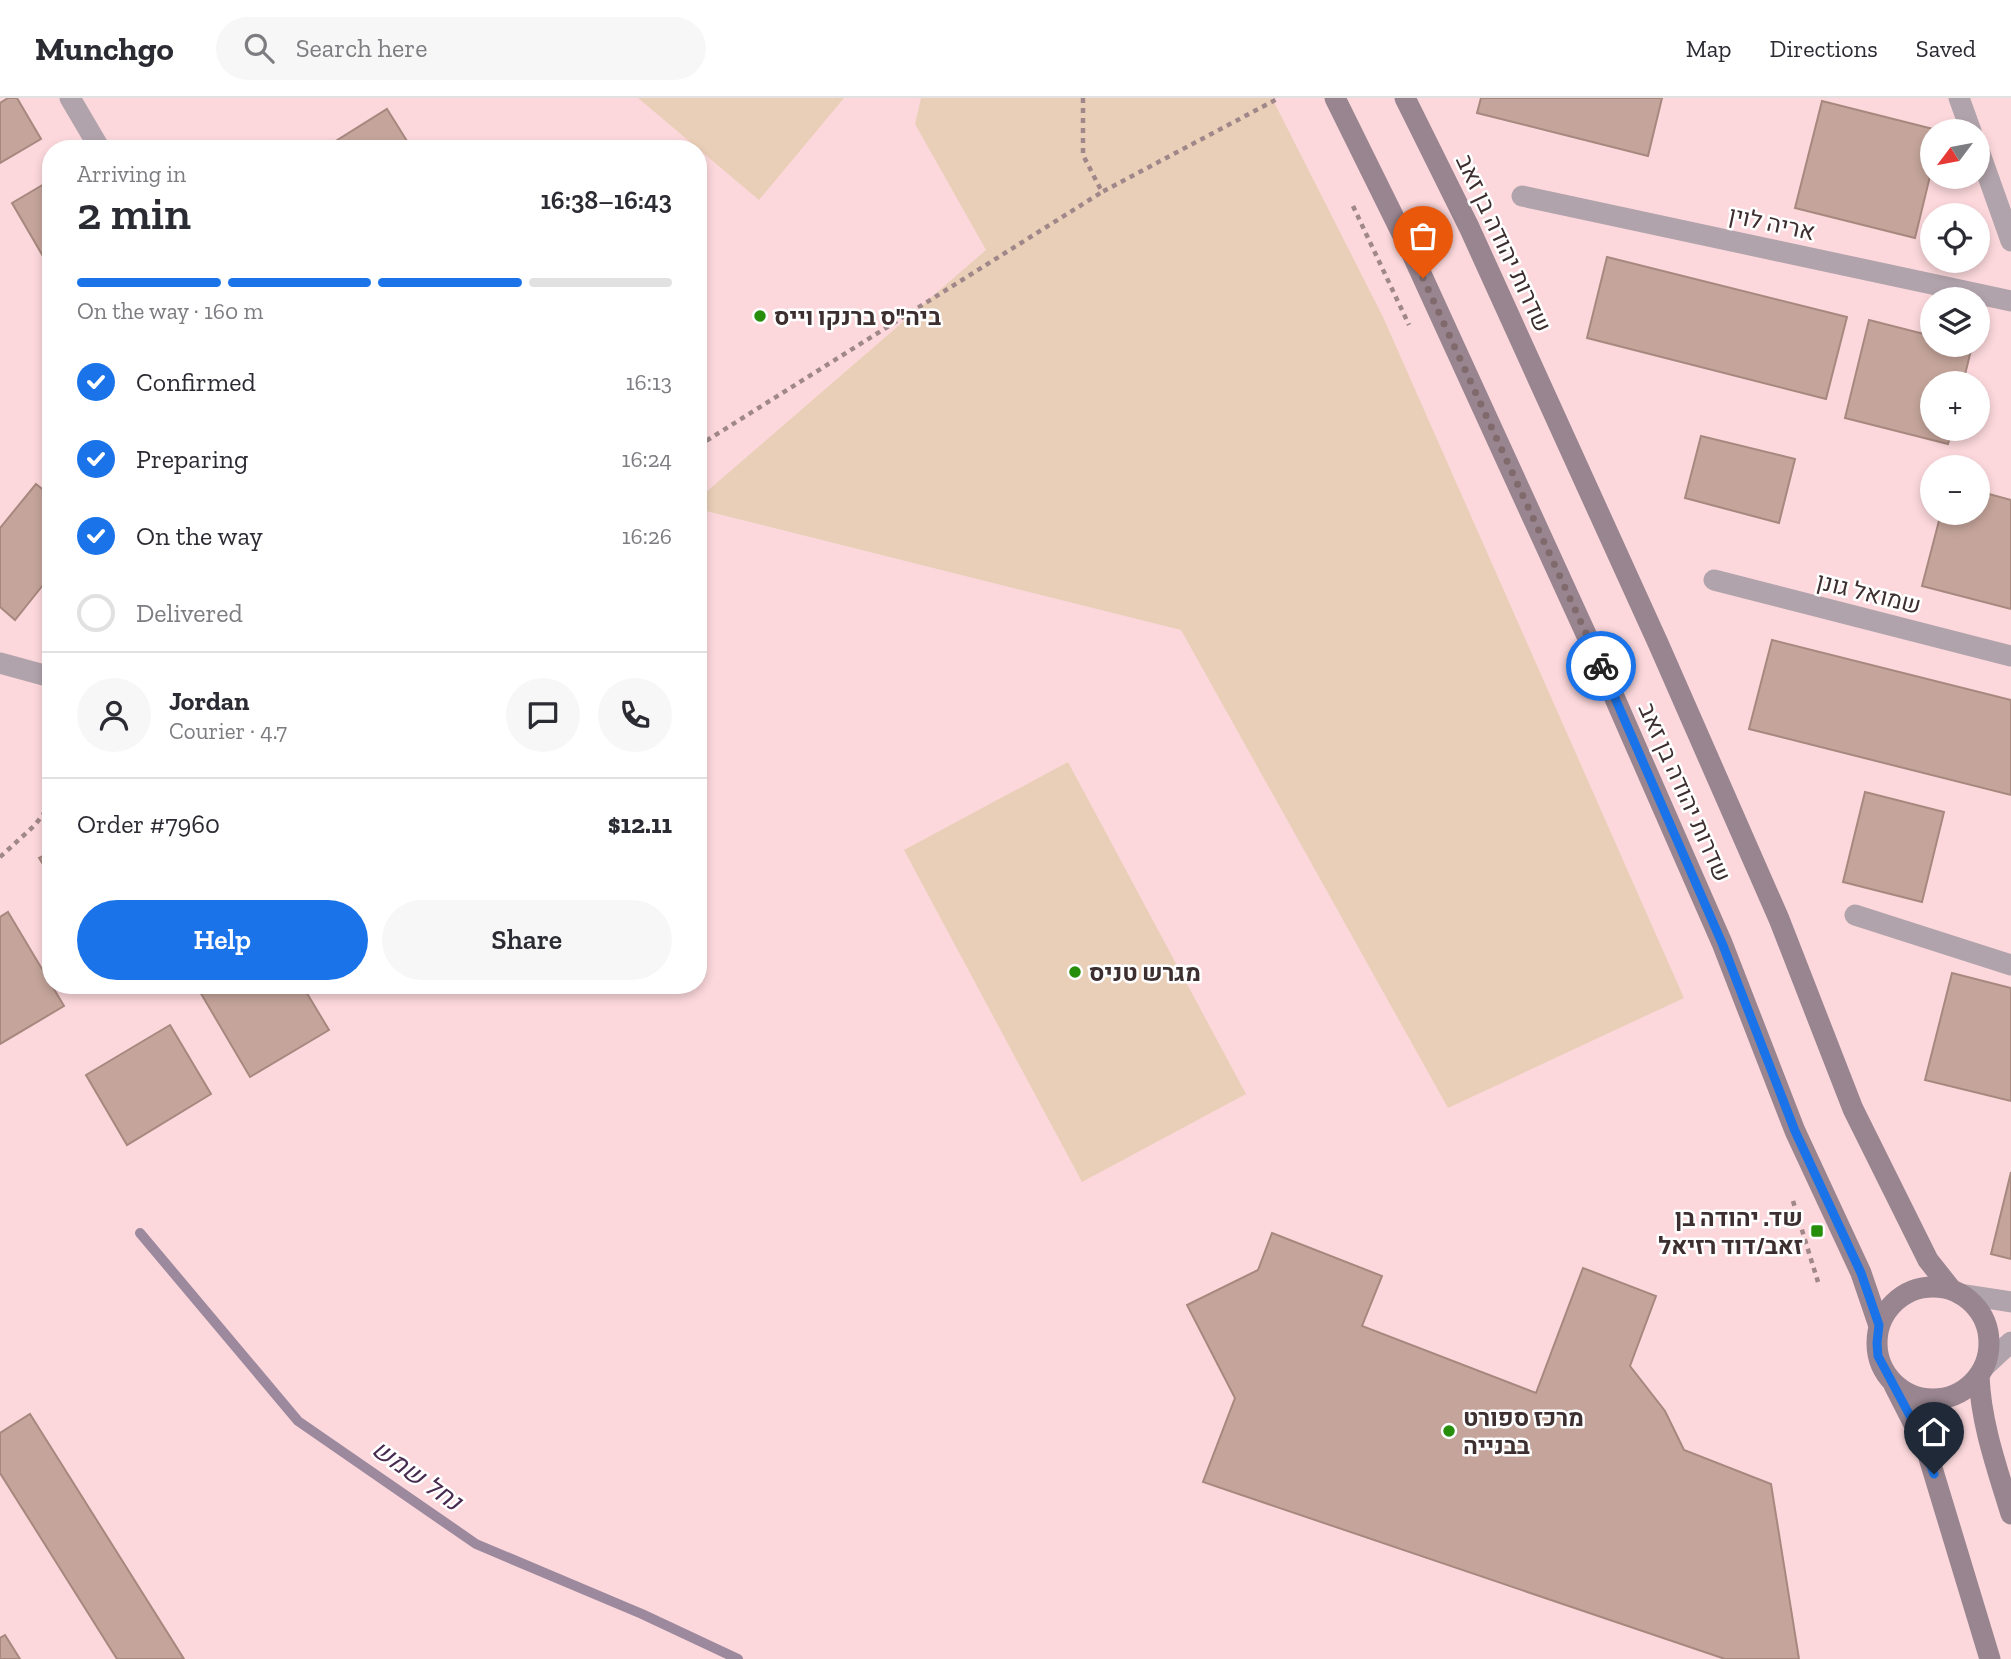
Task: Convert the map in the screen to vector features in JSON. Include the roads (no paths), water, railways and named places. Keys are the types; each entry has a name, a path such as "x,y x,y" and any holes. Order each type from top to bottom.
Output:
{"main road":[{"name":"שדרות יהודה בן זאב","path":"1335,98 1412,254 1596,657 1722,943 1795,1131 1861,1273 1879,1325"},
{"name":"שדרות יהודה בן זאב","path":"1405,98 1469,227 1658,643 1779,919 1853,1109 1928,1260 1956,1292"},
{"path":"1990,1659 1926,1448 1878,1356 1879,1325 1887,1310 1916,1289 1934,1287 1956,1292 1974,1304 1983,1318 1989,1351 1981,1371 1980,1407 2011,1514"},
{"path":"1891,1380 1904,1391 1920,1398 1936,1399 1960,1392 1981,1371"}],"street":[{"path":"71,98 95,140"},
{"path":"1959,98 1967,119"},
{"path":"1990,182 2011,241"},
{"name":"אריה לוין","path":"1522,197 2011,301"},
{"name":"שמואל גונן","path":"1714,580 2011,656"},
{"path":"0,663 42,675"},
{"path":"1854,915 2011,965"},
{"path":"1956,1292 2011,1302"},
{"path":"1981,1371 2011,1342"}],"waterway":[{"name":"נחל שמש","path":"140,1233 298,1421 476,1544 642,1614 738,1659"}],"place":[{"name":"ביה\"ס ברנקו וייס","path":"760,316"},
{"name":"מגרש טניס","path":"1075,972"},
{"name":"שד. יהודה בן זאב/דוד רזיאל","path":"1817,1231"},
{"name":"מרכז ספורט בבנייה","path":"1449,1431"}]}
